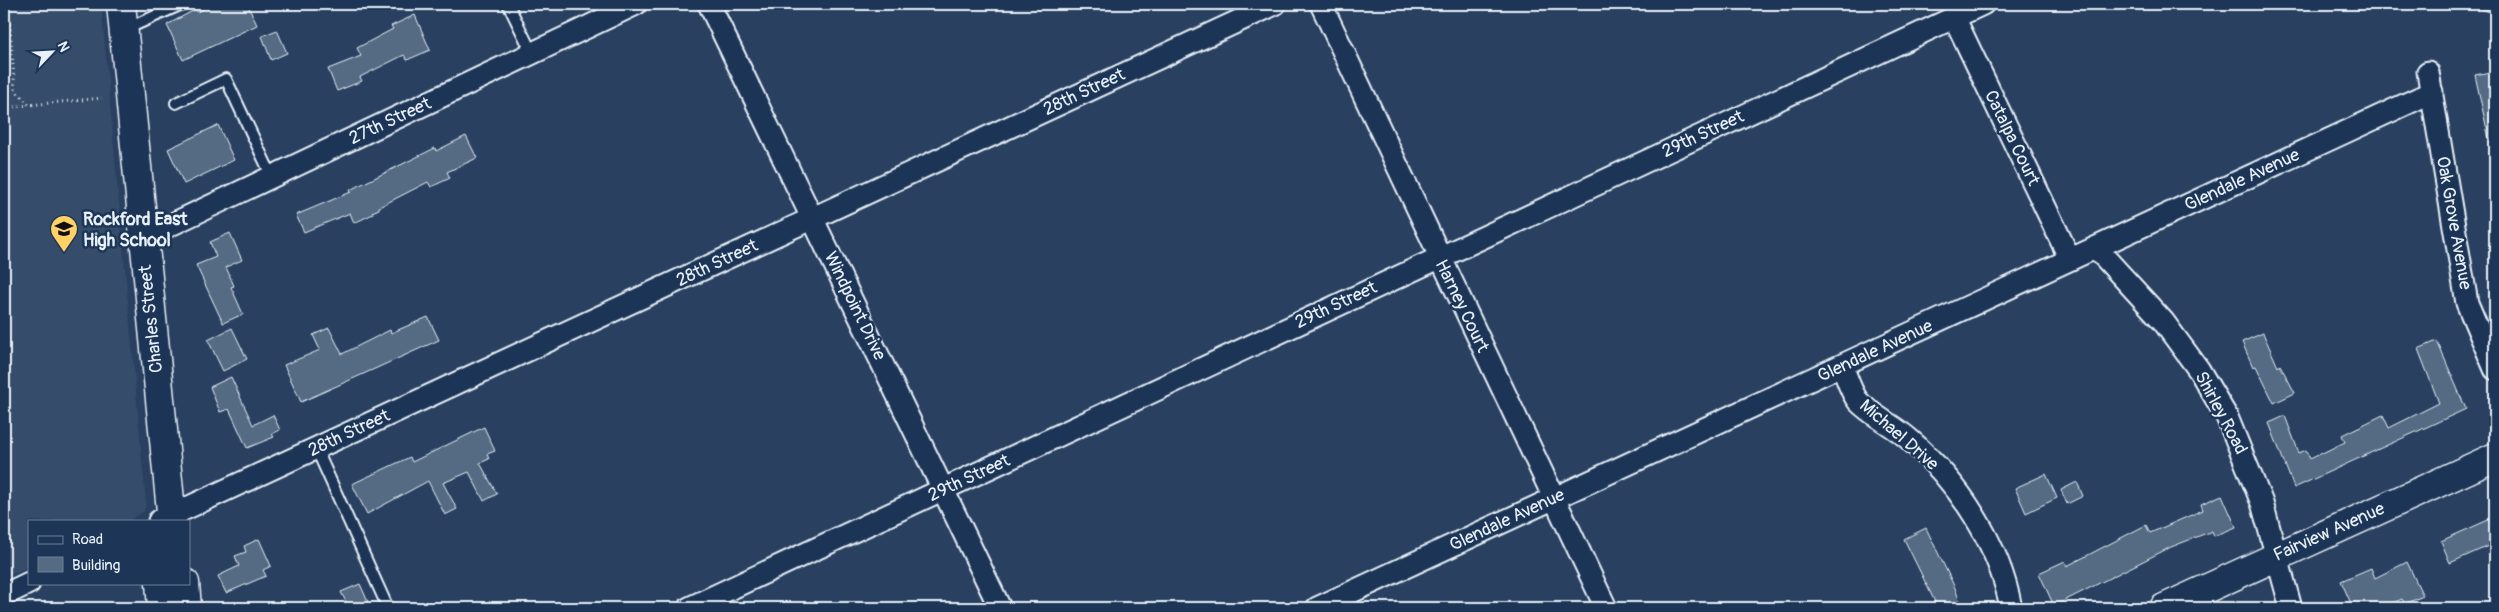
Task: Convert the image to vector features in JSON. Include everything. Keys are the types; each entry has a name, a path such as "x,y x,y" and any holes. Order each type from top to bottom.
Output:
{"main road":[{"name":"Charles Street","path":"121,4 167,519"},
{"name":"Fairview Avenue","path":"2164,608 2495,457"},
{"path":"160,584 162,608"},
{"path":"185,584 187,608"}],"street":[{"name":"27th Street","path":"143,238 636,4"},
{"name":"Windpoint Drive","path":"709,4 1000,608"},
{"name":"28th Street","path":"167,519 316,448 1275,4"},
{"name":"Harney Court","path":"1320,4 1606,608"},
{"name":"29th Street","path":"689,608 1983,4"},
{"name":"Catalpa Court","path":"1954,17 2070,259"},
{"name":"Glendale Avenue","path":"1317,608 2096,248 2430,82"},
{"name":"Oak Grove Avenue","path":"2430,82 2467,303 2495,369"},
{"name":"Shirley Road","path":"2096,248 2163,321 2214,394 2247,461 2262,503 2290,608"},
{"name":"Michael Drive","path":"1842,366 1858,400 1910,440 1945,476 1966,502 1992,550 2003,576 2011,608"},
{"path":"4,595 28,583"}],"lane":[{"path":"123,31 182,4"},
{"path":"508,4 532,53"},
{"path":"176,103 226,80 272,177"},
{"path":"316,448 388,608"}],"path":[{"path":"8,4 15,90 29,105"},
{"path":"4,108 102,98"}],"shaded area":[{"name":"Rockford East High School","path":"4,4 101,4 146,503 144,511 130,520 28,520 28,566 4,578"}],"building":[{"path":"214,4 247,4 257,25 183,60 167,25 196,9 197,12"},
{"path":"415,15 430,50 407,60 404,55 360,77 362,81 337,91 328,69 361,56 357,48 393,29 391,26"},
{"path":"277,30 287,53 271,60 262,36"},
{"path":"2495,71 2495,139 2489,139 2475,75"},
{"path":"218,125 234,160 184,184 168,149"},
{"path":"466,136 477,158 447,172 450,178 431,187 428,182 379,207 379,209 372,212 373,214 354,223 350,213 304,232 296,215 351,192 350,190 435,148 436,151"},
{"path":"230,233 242,260 226,267 234,286 231,287 243,314 223,323 196,265 216,257 210,242"},
{"path":"428,317 439,340 301,402 284,365 320,350 313,335 329,328 342,354 390,330 391,333"},
{"path":"232,328 247,359 223,371 208,340"},
{"path":"2263,333 2278,367 2280,365 2295,393 2274,403 2256,366 2253,367 2242,342"},
{"path":"2437,341 2466,409 2294,488 2269,423 2285,416 2299,453 2306,450 2310,459 2345,442 2342,435 2383,415 2389,428 2439,403 2418,349"},
{"path":"231,377 253,425 273,415 280,430 272,434 274,437 247,448 229,409 220,412 210,387"},
{"path":"484,427 495,451 487,454 489,459 480,463 497,494 484,501 469,472 443,483 457,509 445,515 428,481 367,514 352,484 410,457 412,462"},
{"path":"2046,474 2057,498 2026,513 2015,488"},
{"path":"2077,482 2083,496 2067,504 2061,490"},
{"path":"2222,495 2236,527 2214,536 2212,531 2171,547 2054,606 2039,573 2065,561 2067,566 2146,525 2150,533 2203,510 2201,504"},
{"path":"2495,517 2495,543 2450,563 2441,541"},
{"path":"1926,528 1955,588 1962,608 1938,608 1904,539"},
{"path":"259,539 271,566 263,570 266,576 226,593 218,576 239,566 235,556 246,552 244,546"},
{"path":"2407,562 2423,596 2405,604 2402,599 2381,608 2353,608 2341,581 2371,568 2375,578"},
{"path":"360,584 368,602 349,608 341,592"}],"waterway":[{"path":"2474,4 2495,13"}],"place":[{"name":"Rockford East High School","path":"64,253"}]}
